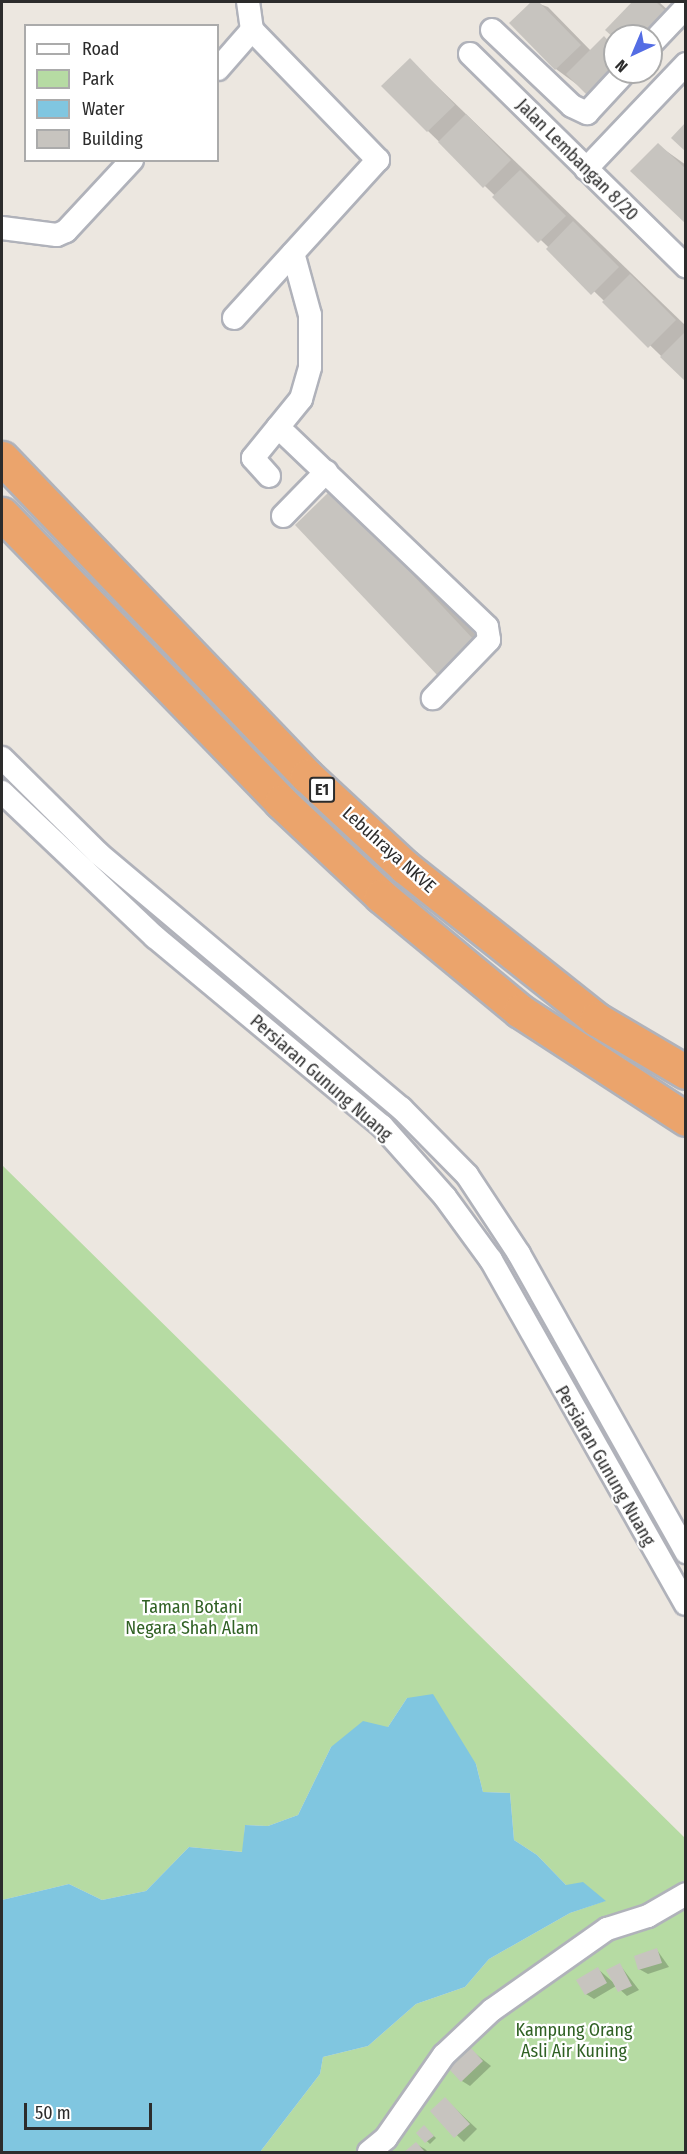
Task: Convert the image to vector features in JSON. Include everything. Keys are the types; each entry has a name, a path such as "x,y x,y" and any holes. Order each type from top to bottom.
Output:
{"highway":[{"name":"Lebuhraya NKVE","path":"2,458 307,777 405,867 596,1018 686,1072"},
{"name":"Lebuhraya NKVE","path":"2,514 281,802 381,896 520,1011 686,1119"}],"street":[{"path":"234,318 378,160 252,30 248,2"},
{"path":"663,31 686,7"},
{"path":"219,68 252,30"},
{"path":"492,30 572,106 587,113 614,84"},
{"name":"Jalan Lembangan 8/20","path":"470,54 686,266"},
{"path":"586,169 686,64"},
{"path":"2,228 57,235 66,231 130,162"},
{"path":"269,476 253,458 301,399 309,367 310,315 293,254"},
{"path":"278,427 488,627 489,640 433,698"},
{"path":"283,516 326,471"},
{"name":"Persiaran Gunung Nuang","path":"2,758 99,854 400,1108 468,1175 519,1254 684,1544"},
{"name":"Persiaran Gunung Nuang","path":"2,792 155,938 381,1126 444,1197 491,1260 686,1604"},
{"path":"369,2152 386,2138 444,2055 492,2010 607,1929 648,1916 686,1894"}],"green space":[{"name":"Taman Botani Negara Shah Alam","path":"2,1165 685,1838 685,2152 260,2152 320,2074 323,2057 368,2046 416,2004 465,1987 489,1959 570,1913 605,1901 566,1885 537,1855 514,1840 510,1793 483,1792 476,1764 407,1698 388,1727 331,1747 298,1815 268,1826 245,1825 243,1852 189,1847 146,1891 102,1900 69,1884 2,1900"}],"water":[{"path":"433,1694 476,1764 483,1792 510,1793 514,1840 537,1855 566,1885 583,1882 606,1901 570,1913 489,1959 465,1987 416,2004 368,2046 323,2057 320,2074 260,2152 2,2152 2,1900 69,1884 102,1900 146,1891 189,1847 242,1852 245,1825 268,1826 298,1815 331,1747 363,1721 388,1727 407,1698"}],"building":[{"path":"531,2 539,2 581,45 555,70 509,23"},
{"path":"632,2 656,2 668,13 658,24 611,24"},
{"path":"603,37 603,84 605,84 592,100 566,74"},
{"path":"410,58 455,105 427,132 381,86"},
{"path":"466,114 511,160 483,188 438,142"},
{"path":"686,122 686,152 671,138"},
{"path":"658,143 686,169 686,224 630,171"},
{"path":"520,170 566,216 538,243 492,197"},
{"path":"573,221 619,267 591,295 546,249"},
{"path":"630,274 676,320 648,348 602,302"},
{"path":"686,331 686,382 660,357"},
{"path":"332,489 476,642 439,677 295,525"},
{"path":"657,1948 662,1963 638,1970 634,1956"},
{"path":"620,1963 632,1986 618,1992 606,1970"},
{"path":"598,1967 607,1983 585,1995 576,1980"},
{"path":"471,2048 483,2061 461,2082 449,2069"},
{"path":"445,2097 470,2124 454,2138 430,2111"},
{"path":"424,2125 434,2136 425,2143 416,2133"},
{"path":"416,2142 425,2152 404,2152"}],"park label":[{"name":"Kampung Orang Asli Air Kuning","path":"574,2041"}]}
